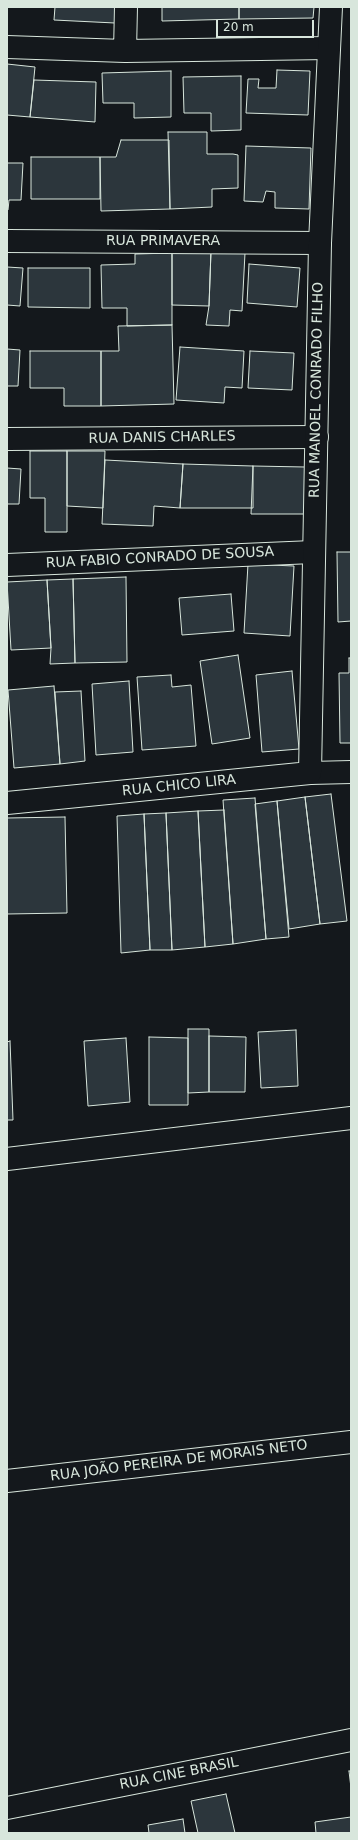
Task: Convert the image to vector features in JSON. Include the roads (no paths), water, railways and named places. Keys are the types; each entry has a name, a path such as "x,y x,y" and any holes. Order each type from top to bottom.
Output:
{"street":[{"path":"125,51 126,7"},
{"name":"RUA MANOEL CONRADO FILHO","path":"310,773 320,243 331,7"},
{"path":"7,47 125,51 328,48"},
{"name":"RUA PRIMAVERA","path":"7,241 320,243"},
{"name":"RUA DANIS CHARLES","path":"7,439 317,436"},
{"name":"RUA FABIO CONRADO DE SOUSA","path":"7,565 313,552"},
{"name":"RUA CHICO LIRA","path":"7,803 310,773 351,772"},
{"path":"7,1159 351,1118"},
{"name":"RUA JOÃO PEREIRA DE MORAIS NETO","path":"7,1481 351,1442"},
{"name":"RUA CINE BRASIL","path":"7,1808 351,1740"}]}
